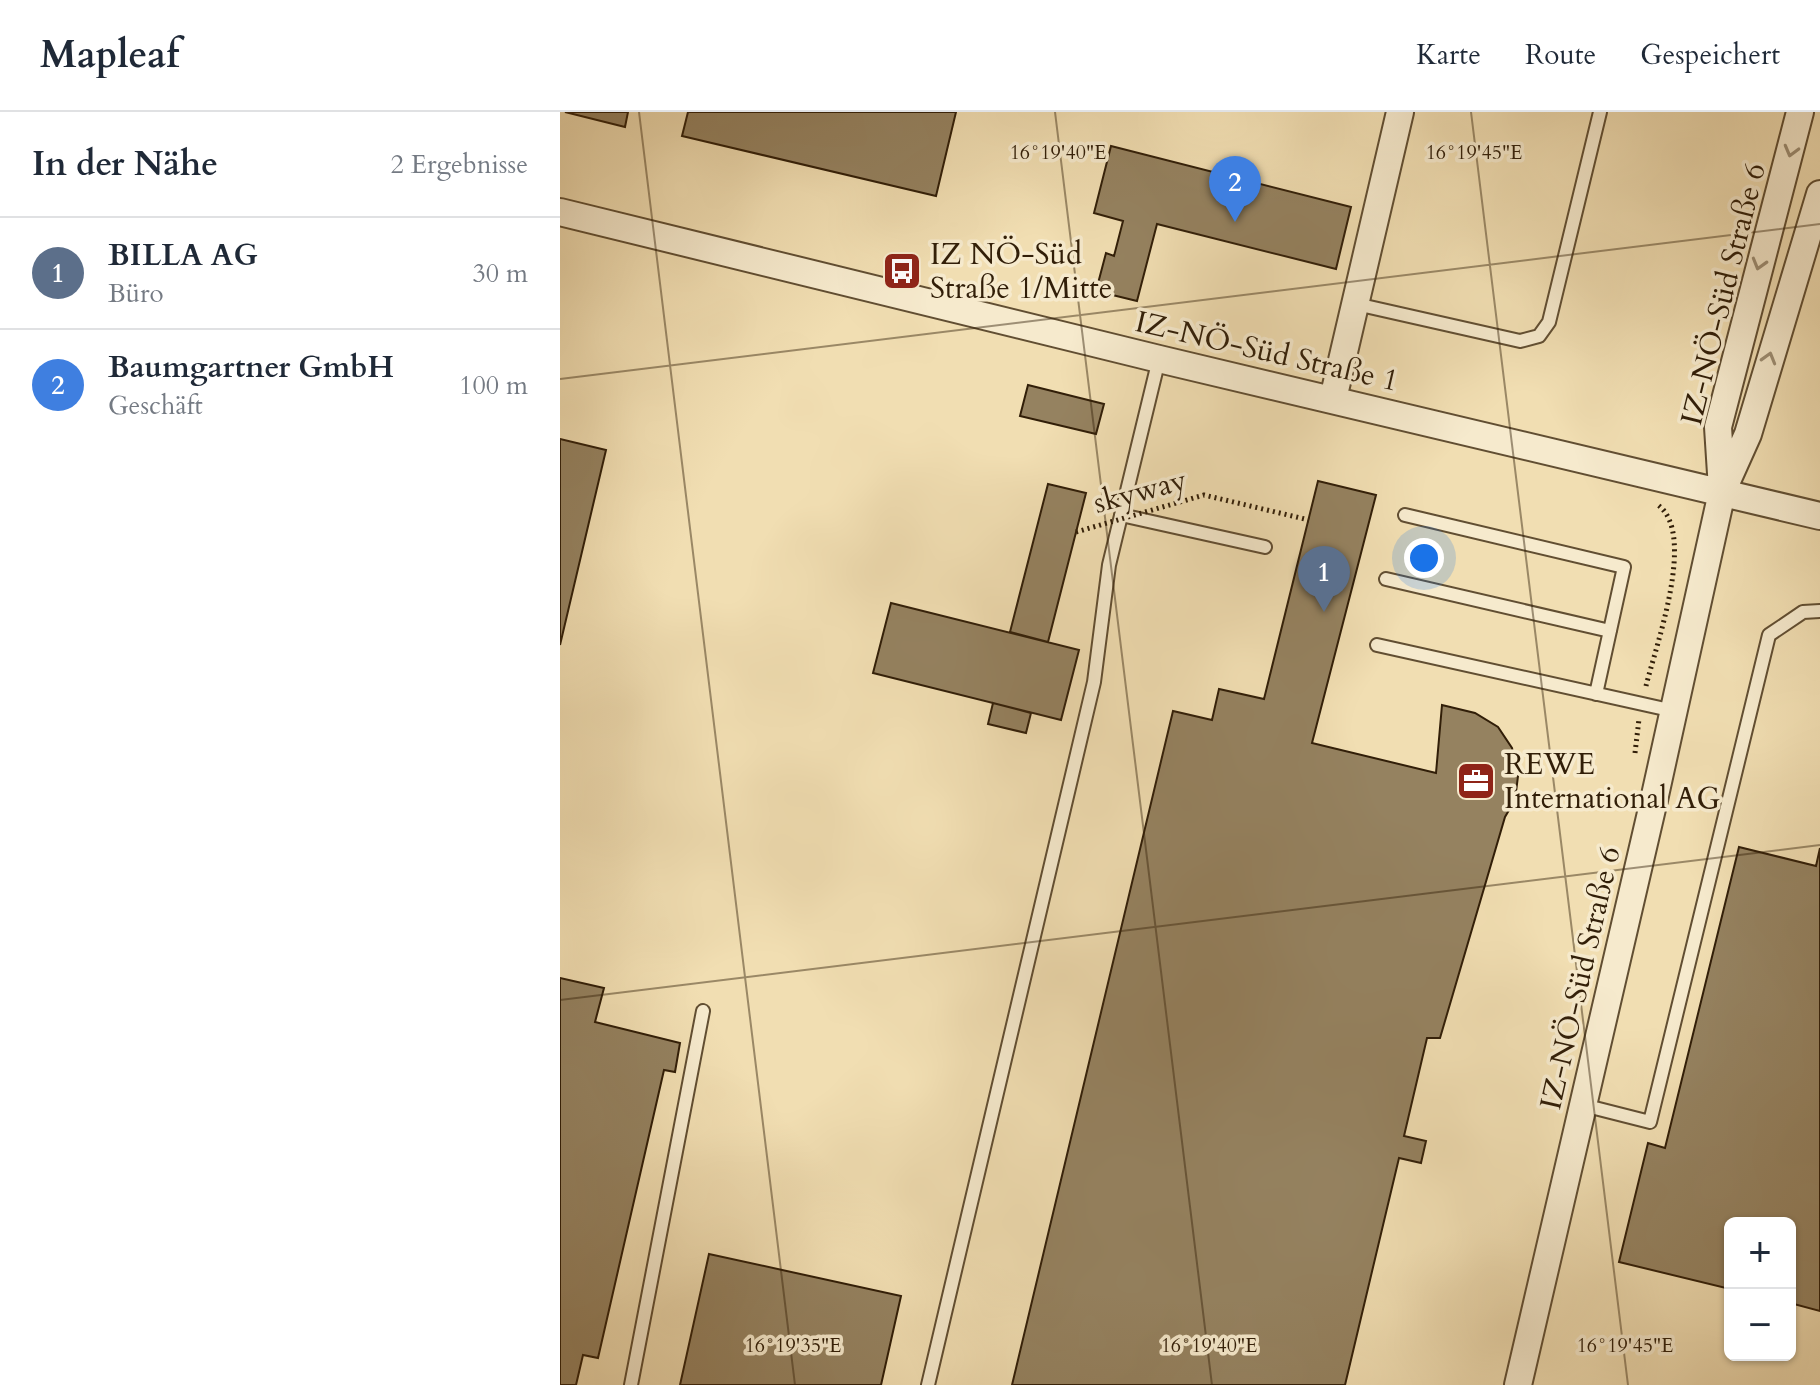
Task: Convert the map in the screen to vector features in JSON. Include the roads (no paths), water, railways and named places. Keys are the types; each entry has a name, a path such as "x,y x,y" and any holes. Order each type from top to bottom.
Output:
{"street":[{"path":"1333,399 1400,112"},
{"name":"IZ-NÖ-Süd Straße 6","path":"1722,492 1718,427 1736,347 1800,112"},
{"name":"IZ-NÖ-Süd Straße 6","path":"1518,1385 1722,492 1748,434 1820,194"},
{"name":"IZ-NÖ-Süd Straße 1","path":"560,212 1159,359 1820,516"}],"lane":[{"path":"1356,304 1520,341 1539,336 1549,322 1600,112"},
{"path":"928,1385 1094,682 1109,565 1159,359"},
{"path":"1121,515 1265,547"},
{"path":"1405,515 1624,567 1596,694"},
{"path":"1386,579 1610,631"},
{"path":"1583,1105 1650,1122 1769,635 1803,612 1820,611"},
{"path":"1377,645 1674,711"},
{"path":"631,1385 703,1011"}],"place":[{"name":"Baumgartner GmbH","path":"1235,222"},
{"name":"IZ NÖ-Süd Straße 1/Mitte","path":"902,271"},
{"name":"BILLA AG","path":"1324,612"},
{"name":"REWE International AG","path":"1476,781"}]}
